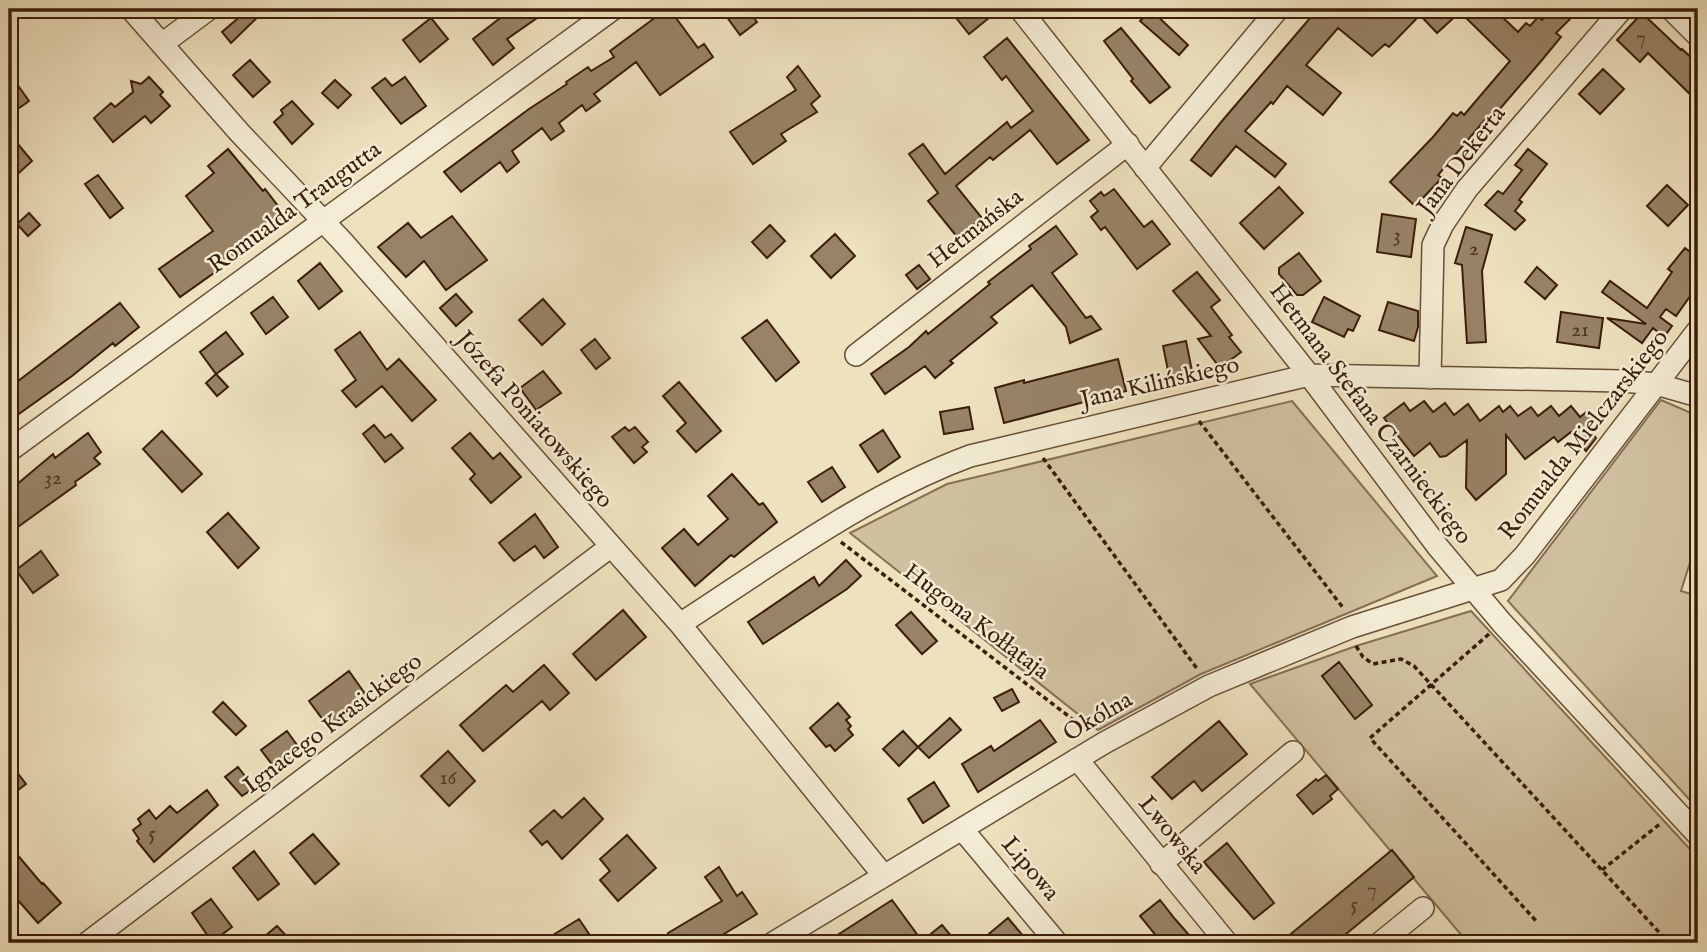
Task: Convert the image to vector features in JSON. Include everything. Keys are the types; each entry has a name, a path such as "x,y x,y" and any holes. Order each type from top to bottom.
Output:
{"street":[{"name":"Józefa Poniatowskiego","path":"131,9 680,624 884,876"},
{"path":"162,44 209,9"},
{"name":"Romualda Traugutta","path":"9,451 613,9"},
{"name":"Hetmana Stefana Czarnieckiego","path":"1020,9 1309,375 1438,547 1698,835"},
{"path":"1145,167 1278,9"},
{"name":"Jana Dekerta","path":"1430,378 1433,245 1443,224 1467,189 1622,9"},
{"path":"1671,9 1698,36"},
{"name":"Hetmańska","path":"856,355 1128,144"},
{"name":"Romualda Mielczarskiego","path":"1474,590 1501,580 1516,567 1698,330"},
{"name":"Jana Kilińskiego","path":"680,624 826,530 927,472 970,456 1309,375 1623,380 1656,384 1698,396"},
{"name":"Ignacego Krasickiego","path":"87,943 610,547"},
{"name":"Okólna","path":"774,943 1077,759 1209,685 1352,627 1474,590"},
{"path":"1161,864 1293,752"},
{"name":"Lwowska","path":"1077,759 1227,943"},
{"name":"Lipowa","path":"962,829 1058,943"},
{"path":"1380,943 1423,908"}],"path":[{"path":"1200,423 1348,614"},
{"path":"1044,461 1201,674"},
{"name":"Hugona Kołłątaja","path":"826,530 1104,743"},
{"path":"1491,632 1370,738 1537,922"},
{"path":"1356,646 1363,657 1373,664 1401,659 1414,666 1669,943"},
{"path":"1602,870 1664,821"}],"shaded area":[{"path":"1661,400 1698,416 1698,537 1681,591 1698,596 1698,809 1508,601"},
{"path":"1292,401 1437,576 1201,674 1098,730 850,533 947,484"},
{"path":"1471,611 1698,858 1698,943 1468,943 1250,684 1356,646"}],"building":[{"path":"249,9 266,9 231,43 222,32"},
{"path":"512,9 550,9 507,39 514,48 493,65 473,39"},
{"path":"721,9 747,9 757,22 740,35"},
{"path":"949,9 1000,9 969,34"},
{"path":"1302,9 1494,9 1518,32 1526,23 1530,26 1538,17 1542,20 1552,9 1580,9 1556,33 1561,37 1542,60 1492,118 1489,115 1438,175 1442,178 1415,206 1390,182 1453,113 1457,116 1461,112 1464,115 1510,61 1460,12 1437,33 1420,15 1389,47 1385,44 1372,56 1338,28 1306,65 1341,93 1323,115 1287,86 1245,131 1286,164 1275,177 1236,146 1211,176 1191,160 1311,17"},
{"path":"1151,10 1188,45 1179,55 1140,21"},
{"path":"664,11 669,17 673,14 698,48 704,44 713,57 660,95 636,62 594,94 600,101 586,111 582,105 559,123 564,131 551,140 542,128 512,151 519,162 507,172 500,162 461,192 444,172 588,67 591,71 614,57 610,51"},
{"path":"1642,13 1698,64 1698,102 1648,53 1640,62 1617,40"},
{"path":"431,18 448,39 420,62 403,40"},
{"path":"1121,28 1170,87 1150,103 1131,81 1133,79 1104,41"},
{"path":"1007,38 1089,140 1057,164 1030,130 993,160 990,157 956,186 982,218 958,238 928,201 938,193 909,154 923,144 945,174 1007,122 1011,128 1033,111 1006,76 1002,80 984,57"},
{"path":"250,60 270,82 253,97 233,75"},
{"path":"798,66 820,96 811,104 817,112 781,134 786,141 753,164 730,132 796,90 787,77"},
{"path":"1603,69 1624,89 1600,114 1579,94"},
{"path":"9,73 29,101 9,115"},
{"path":"149,77 163,92 160,95 170,106 151,123 145,116 113,142 94,118 111,103 115,107 133,92 131,81 141,84"},
{"path":"405,77 426,106 401,124 372,88 385,78 392,86"},
{"path":"335,80 351,95 338,108 322,93"},
{"path":"292,101 313,124 292,144 274,122 283,114 281,110"},
{"path":"17,143 32,161 9,182 9,151"},
{"path":"228,149 285,215 242,247 245,251 180,297 159,269 213,231 186,196 214,173 208,166"},
{"path":"1528,149 1547,164 1519,200 1522,202 1515,211 1525,220 1515,230 1485,205 1498,191 1503,194 1522,170 1515,165"},
{"path":"98,175 123,208 110,218 85,184"},
{"path":"1667,185 1688,205 1668,226 1647,206"},
{"path":"1279,187 1303,213 1264,249 1240,223"},
{"path":"1114,189 1144,227 1152,221 1170,244 1137,269 1105,227 1101,230 1091,217 1098,211 1090,201 1101,192 1104,196"},
{"path":"29,213 40,225 28,236 17,224"},
{"path":"1382,214 1416,219 1411,257 1377,252"},
{"path":"452,216 487,260 446,290 424,261 406,277 378,247 408,223 421,238"},
{"path":"770,225 785,241 767,258 752,242"},
{"path":"1056,226 1077,254 1052,273 1086,318 1091,316 1101,329 1070,343 1066,327 1032,285 991,317 997,323 950,361 953,363 935,378 925,366 885,394 871,374 909,347 926,331 928,334 1031,249 1029,246"},
{"path":"1466,227 1492,235 1482,271 1486,342 1467,343 1462,265 1455,263"},
{"path":"835,234 855,256 831,278 811,256"},
{"path":"1685,248 1698,258 1698,285 1676,316 1666,309 1660,317 1672,326 1664,337 1653,328 1642,343 1607,318 1646,324 1602,292 1610,281 1647,308 1672,272 1668,269"},
{"path":"1299,253 1321,281 1303,295 1297,295 1279,274 1279,268"},
{"path":"320,263 342,291 319,309 298,281"},
{"path":"919,265 930,279 917,289 906,275"},
{"path":"1537,267 1557,285 1545,299 1525,282"},
{"path":"1197,272 1220,300 1211,307 1241,352 1220,368 1198,339 1211,336 1173,291"},
{"path":"456,294 472,312 456,326 440,308"},
{"path":"273,297 288,317 266,334 251,313"},
{"path":"1324,297 1360,316 1353,331 1348,329 1344,337 1312,322"},
{"path":"543,299 565,324 542,345 519,320"},
{"path":"1388,302 1418,311 1418,327 1414,341 1379,330"},
{"path":"120,303 139,327 115,346 113,343 9,421 9,388"},
{"path":"1561,312 1603,318 1599,348 1557,342"},
{"path":"767,320 799,362 776,381 742,338"},
{"path":"226,332 243,354 216,374 200,352"},
{"path":"360,332 387,370 399,359 436,400 412,421 382,386 356,407 342,391 356,380 335,350"},
{"path":"595,339 610,358 596,369 581,350"},
{"path":"1186,341 1193,376 1170,380 1163,346"},
{"path":"1118,359 1126,391 1004,423 995,388"},
{"path":"543,371 561,393 536,410 520,388"},
{"path":"216,374 228,387 217,396 206,383"},
{"path":"679,382 721,431 696,452 677,431 686,423 663,396"},
{"path":"1424,401 1433,412 1445,403 1454,415 1468,404 1480,421 1499,406 1503,412 1510,406 1518,416 1531,407 1538,416 1551,406 1559,416 1571,406 1580,417 1589,410 1598,421 1589,429 1596,438 1586,451 1571,432 1558,442 1554,437 1525,459 1506,435 1506,474 1476,500 1466,488 1467,440 1446,456 1440,457 1430,443 1414,456 1384,418 1404,403 1410,411"},
{"path":"969,407 973,429 944,434 940,412"},
{"path":"374,425 385,438 391,434 403,448 385,462 363,434"},
{"path":"625,427 629,431 635,427 648,442 642,447 647,452 634,463 612,437"},
{"path":"883,430 900,457 878,472 860,445"},
{"path":"162,431 202,474 182,492 143,449"},
{"path":"88,433 101,452 94,458 100,464 75,482 76,485 15,529 9,520 9,491 53,454 55,458"},
{"path":"470,433 493,459 500,453 521,477 491,503 470,479 475,474 452,448"},
{"path":"832,467 845,487 822,502 808,482"},
{"path":"732,474 759,505 763,503 777,522 734,557 731,555 695,586 662,548 684,529 698,545 728,519 708,496"},
{"path":"228,513 259,548 238,568 207,532"},
{"path":"535,514 558,547 544,558 535,546 514,561 499,543"},
{"path":"41,551 58,575 33,593 16,570"},
{"path":"846,560 861,576 847,589 763,644 748,622 814,577 819,586"},
{"path":"623,610 646,637 596,680 573,654"},
{"path":"911,612 937,641 922,654 896,625"},
{"path":"1339,662 1372,705 1355,719 1322,676"},
{"path":"544,665 569,693 550,710 542,701 483,751 460,725 506,685 513,692"},
{"path":"349,671 368,698 329,728 309,701"},
{"path":"1012,689 1019,702 1002,711 994,698"},
{"path":"223,702 246,726 236,735 213,712"},
{"path":"838,703 850,717 846,720 853,735 835,751 830,745 826,747 810,728"},
{"path":"950,718 961,730 929,758 918,747"},
{"path":"1040,720 1056,742 978,792 962,764 991,746 994,751"},
{"path":"1219,721 1247,754 1202,791 1194,781 1172,799 1152,777"},
{"path":"287,731 302,752 274,767 261,750"},
{"path":"903,731 918,747 899,766 883,749"},
{"path":"448,751 475,781 449,806 421,776"},
{"path":"9,762 26,784 9,797"},
{"path":"238,767 254,788 242,796 225,777"},
{"path":"1326,775 1338,789 1330,796 1332,799 1313,814 1297,795 1316,779 1318,781"},
{"path":"934,782 949,806 923,823 908,799"},
{"path":"207,790 218,805 154,862 137,841 139,839 133,830 141,824 138,819 149,810 156,819 170,806 177,813"},
{"path":"584,798 603,819 562,859 547,841 542,845 530,831 554,810 562,818"},
{"path":"313,834 339,864 315,884 290,853"},
{"path":"627,835 656,868 618,901 600,880 610,871 600,859"},
{"path":"1227,843 1274,903 1254,919 1204,862"},
{"path":"9,845 61,903 38,923 9,890"},
{"path":"1392,850 1414,877 1374,911 1335,943 1280,943"},
{"path":"254,851 279,884 258,900 233,868"},
{"path":"719,867 737,896 742,892 757,914 709,943 674,943 668,933 722,901 705,877"},
{"path":"211,899 232,927 212,942 192,913"},
{"path":"892,900 922,941 942,925 957,943 825,943"},
{"path":"1160,900 1196,943 1162,943 1140,916"},
{"path":"1008,918 1029,943 978,943"},
{"path":"579,919 591,937 581,943 540,943"},
{"path":"277,926 293,943 257,943"}]}
